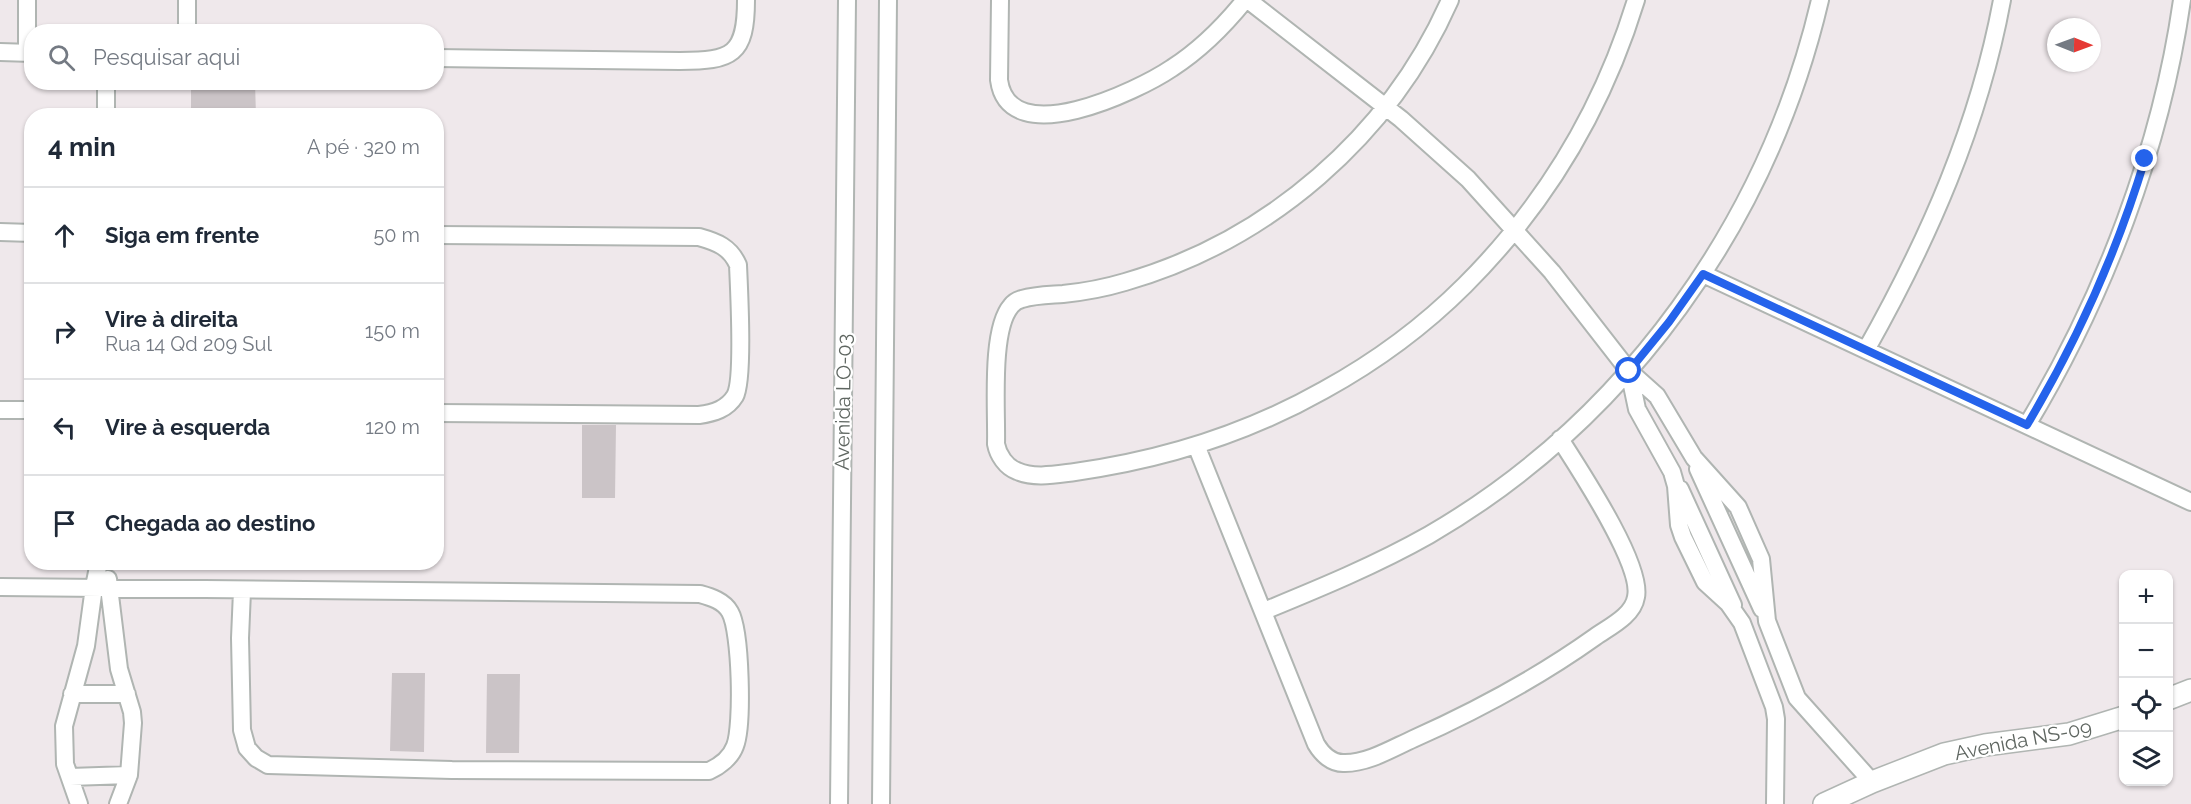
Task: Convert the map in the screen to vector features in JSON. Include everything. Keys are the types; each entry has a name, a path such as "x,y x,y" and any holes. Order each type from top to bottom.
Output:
{"street":[{"path":"27,0 28,24"},
{"path":"187,0 187,24"},
{"path":"444,58 680,61 718,58 728,56 741,42 746,24 746,0"},
{"name":"Avenida LO-03","path":"839,804 847,0"},
{"name":"Avenida LO-03","path":"881,804 888,0"},
{"path":"1000,0 999,80 1001,90 1009,104 1030,115 1068,112 1097,104 1145,84 1202,46 1247,0 1384,106 1468,179 1552,272 1629,371 1657,396 1694,458 1734,501 1761,559 1767,621 1795,695 1872,782"},
{"path":"1450,0 1434,35 1384,106 1352,145 1316,179 1274,213 1244,231 1191,257 1126,282 1085,291 1021,299 1014,303 1001,324 998,343 996,444 999,455 1011,468 1022,473 1056,475 1128,463 1196,446 1323,391 1389,350 1420,326 1465,285 1514,229 1553,178 1581,133 1608,75 1636,0"},
{"path":"1264,611 1349,576 1430,534 1500,488 1560,439 1629,371 1669,322 1703,274 1742,208 1775,139 1803,61 1820,0"},
{"path":"1866,350 1904,281 1953,172 1980,90 2002,0"},
{"path":"2027,425 2068,351 2121,231 2159,108 2182,0"},
{"path":"0,52 24,52"},
{"path":"106,90 106,108"},
{"path":"0,232 24,233"},
{"path":"444,235 699,237 719,243 729,250 738,264 740,372 737,392 730,403 714,413 699,416 444,413"},
{"path":"1703,274 2190,499"},
{"path":"1629,371 1635,404 1672,472 1676,486 1680,530 1703,580 1728,603 1742,623 1773,705 1776,719 1775,804"},
{"path":"0,410 24,410"},
{"path":"1196,446 1316,744 1326,757 1338,763 1373,757 1460,719 1522,686 1626,614 1634,605 1636,580 1630,563 1607,517 1560,439"},
{"path":"100,570 101,587 133,723 129,775 118,804"},
{"path":"79,804 65,764 64,726 104,570"},
{"path":"0,587 700,594 727,607 736,630 739,710 735,745 723,762 709,771 452,770 268,765 256,758 247,748 242,730 240,649 242,591"},
{"path":"2173,697 2191,690"},
{"path":"72,694 127,694"},
{"path":"1773,705 1795,695"},
{"name":"Avenida NS-09","path":"1824,804 1872,782 1961,750 2069,734 2119,719"},
{"path":"70,777 129,775"}],"building":[{"path":"191,90 255,90 256,108 191,108"},
{"path":"582,425 616,425 615,498 582,498"},
{"path":"392,673 425,673 424,752 390,751"},
{"path":"487,674 520,674 519,753 486,753"}],"route":[{"path":"1629,371 1669,322 1703,274 2027,425 2068,351 2095,294 2127,214 2145,159"}]}
